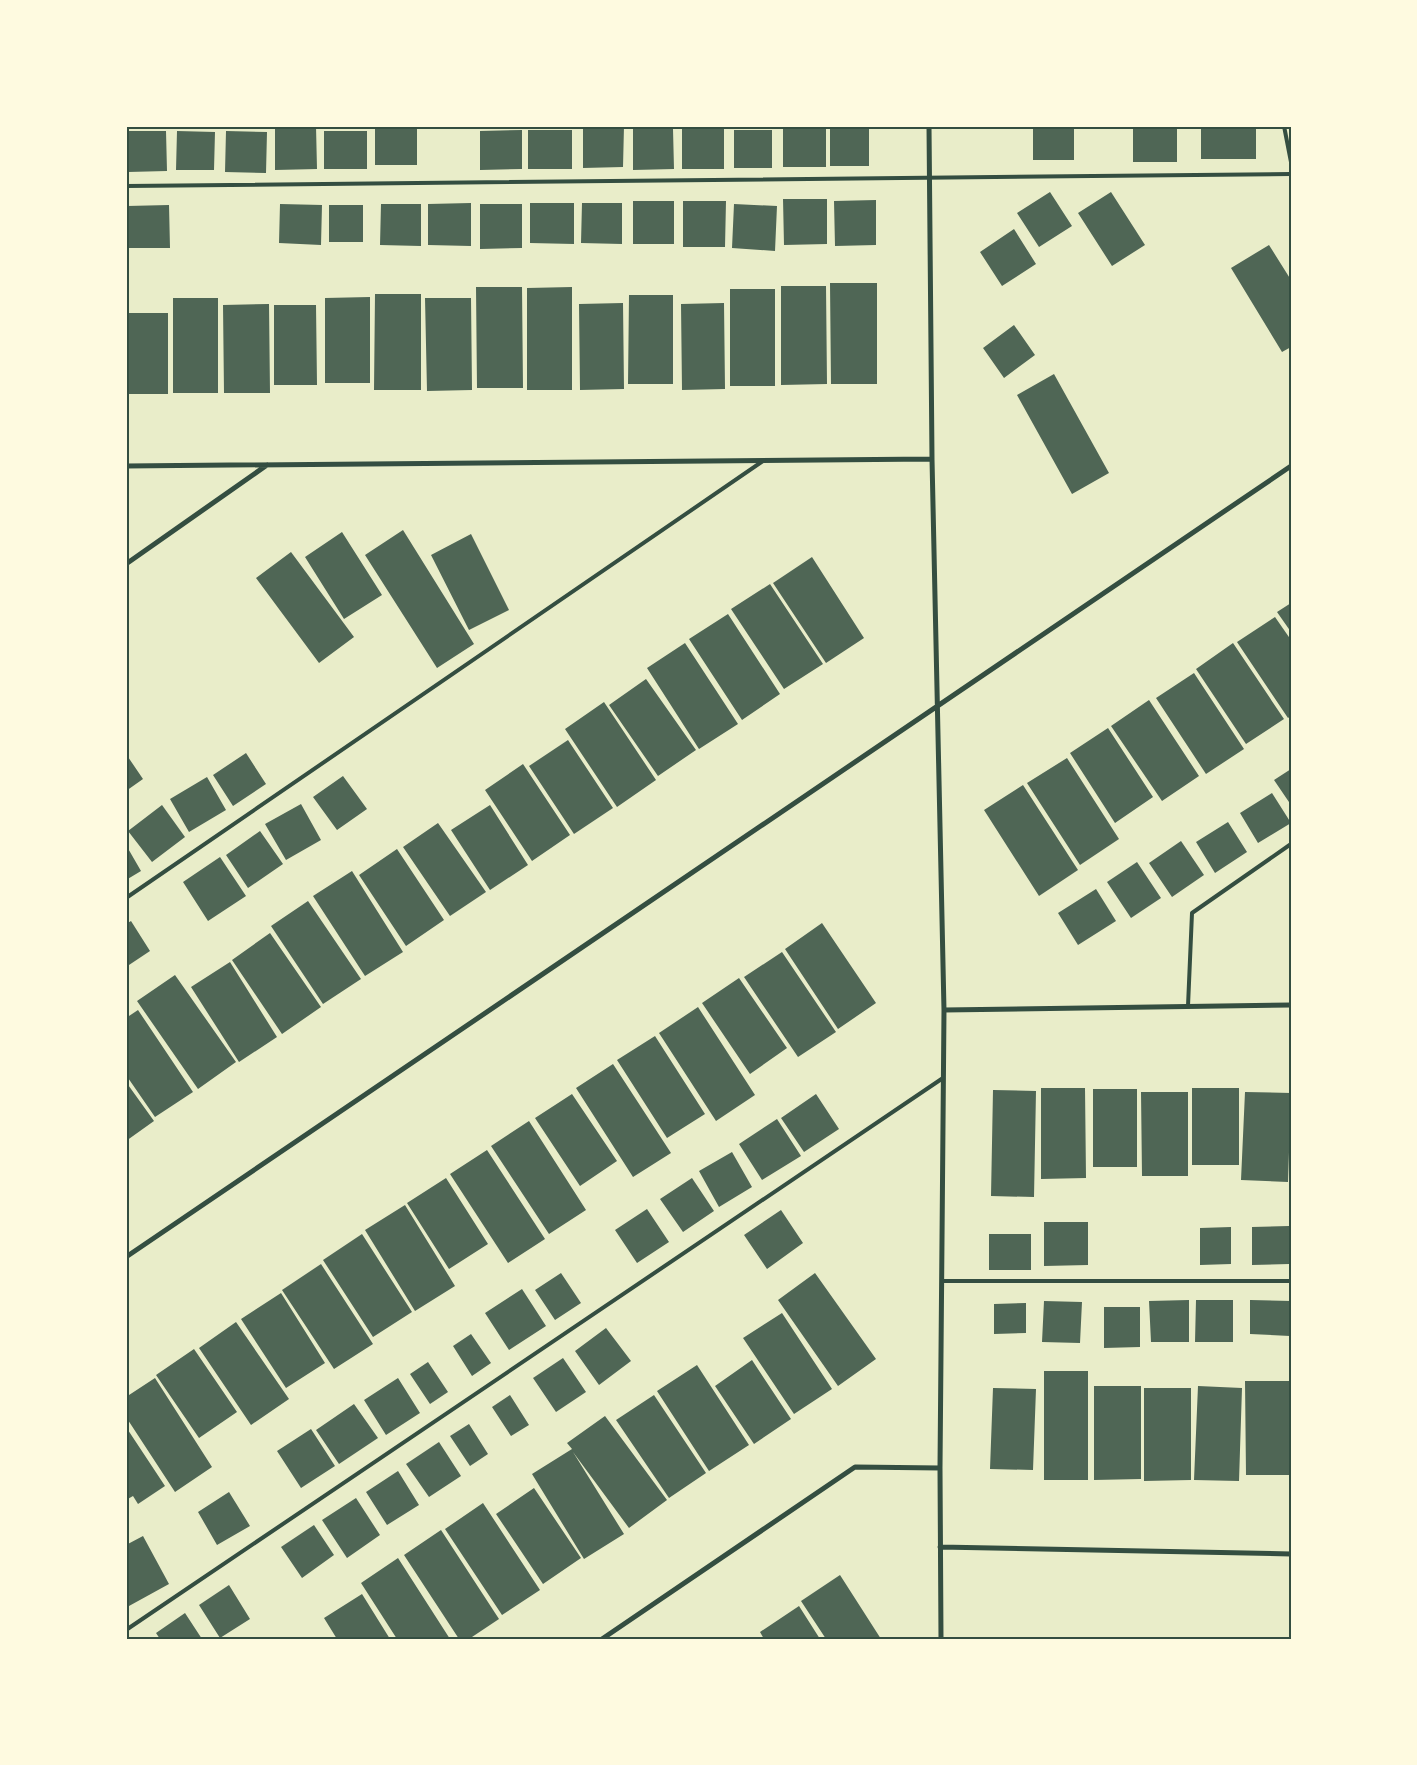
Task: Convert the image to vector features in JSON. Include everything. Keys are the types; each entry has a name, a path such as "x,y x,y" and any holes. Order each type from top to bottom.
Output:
{"street":[{"path":"928,126 932,459 944,1010 940,1468 941,1639"},
{"path":"126,466 932,459"},
{"path":"126,564 268,464"},
{"path":"126,1257 1291,466"},
{"path":"944,1010 1291,1005"},
{"path":"602,1639 855,1467 940,1468"},
{"path":"940,1547 1291,1554"}],"lane":[{"path":"1284,126 1291,162"},
{"path":"126,186 1291,174"},
{"path":"126,898 765,460"},
{"path":"1188,1006 1192,914 1291,844"},
{"path":"126,1630 944,1078"},
{"path":"942,1281 1291,1281"}],"building":[{"path":"275,126 316,126 317,169 275,170"},
{"path":"375,126 417,126 417,165 375,165"},
{"path":"583,126 624,126 623,167 583,168"},
{"path":"682,126 724,126 724,169 682,169"},
{"path":"783,126 826,126 826,167 783,167"},
{"path":"1033,126 1074,126 1074,160 1033,160"},
{"path":"1133,126 1177,126 1177,162 1133,162"},
{"path":"1201,126 1256,126 1256,159 1201,159"},
{"path":"830,127 869,127 869,166 830,166"},
{"path":"633,129 673,129 674,169 633,170"},
{"path":"522,130 522,169 480,170 480,131"},
{"path":"528,130 572,130 572,169 528,169"},
{"path":"734,130 772,130 772,168 734,168"},
{"path":"127,131 166,131 167,171 128,172"},
{"path":"177,131 215,132 214,170 176,170"},
{"path":"226,131 267,132 266,173 225,172"},
{"path":"324,131 367,131 367,169 324,169"},
{"path":"1050,192 1072,226 1039,247 1017,213"},
{"path":"1111,192 1145,245 1112,266 1078,213"},
{"path":"783,199 827,199 827,244 784,245"},
{"path":"876,200 876,245 835,246 834,201"},
{"path":"633,201 674,201 674,244 633,244"},
{"path":"683,201 726,201 725,247 683,247"},
{"path":"471,203 471,246 428,245 428,204"},
{"path":"530,203 574,203 574,244 530,243"},
{"path":"582,203 622,203 622,244 581,243"},
{"path":"280,204 322,205 321,245 279,243"},
{"path":"381,204 421,204 421,246 380,245"},
{"path":"480,204 522,204 522,248 480,249"},
{"path":"734,204 777,206 775,251 732,248"},
{"path":"169,205 170,248 127,248 127,206"},
{"path":"329,205 363,205 363,242 329,242"},
{"path":"1014,229 1036,264 1002,286 980,252"},
{"path":"1269,245 1291,280 1291,347 1282,352 1231,268"},
{"path":"830,283 877,283 877,384 831,384"},
{"path":"781,286 826,286 827,384 781,385"},
{"path":"476,287 522,287 523,388 477,388"},
{"path":"572,287 572,390 527,390 527,288"},
{"path":"730,289 775,289 775,386 730,386"},
{"path":"375,294 421,294 421,390 374,390"},
{"path":"629,295 673,295 673,384 628,384"},
{"path":"370,297 370,383 325,383 325,298"},
{"path":"173,298 218,298 218,393 173,393"},
{"path":"425,298 471,298 472,390 427,391"},
{"path":"623,303 624,389 580,390 579,304"},
{"path":"724,303 725,389 682,390 681,304"},
{"path":"269,304 270,393 224,393 223,305"},
{"path":"274,305 316,305 317,385 274,385"},
{"path":"126,313 168,313 168,394 126,394"},
{"path":"1014,325 1035,355 1004,378 983,348"},
{"path":"1054,374 1109,473 1072,494 1017,395"},
{"path":"403,530 474,644 437,668 365,555"},
{"path":"342,532 382,595 344,619 305,557"},
{"path":"471,534 509,610 469,630 431,555"},
{"path":"291,552 354,637 319,663 256,578"},
{"path":"812,557 864,638 826,663 773,583"},
{"path":"770,584 823,664 784,689 731,609"},
{"path":"1291,603 1291,632 1277,612"},
{"path":"728,614 780,694 742,720 689,639"},
{"path":"1275,617 1291,640 1291,716 1288,718 1237,642"},
{"path":"685,643 738,724 699,749 647,668"},
{"path":"1233,643 1284,719 1246,744 1196,669"},
{"path":"1194,673 1244,749 1206,774 1156,698"},
{"path":"646,679 696,750 658,776 609,705"},
{"path":"1149,700 1199,776 1162,801 1111,726"},
{"path":"604,702 656,780 617,807 565,729"},
{"path":"1108,728 1153,797 1115,823 1070,753"},
{"path":"568,740 613,808 574,834 529,766"},
{"path":"246,753 266,784 233,806 213,775"},
{"path":"126,754 143,779 126,791"},
{"path":"1067,758 1119,839 1080,865 1027,783"},
{"path":"523,764 570,835 532,861 485,790"},
{"path":"1291,769 1291,805 1274,780"},
{"path":"343,776 367,809 337,830 313,797"},
{"path":"207,777 226,810 189,832 170,799"},
{"path":"1023,785 1078,870 1039,896 984,810"},
{"path":"1272,793 1291,823 1258,843 1240,813"},
{"path":"301,804 321,840 286,860 265,824"},
{"path":"162,805 185,837 152,862 128,831"},
{"path":"490,805 528,865 490,890 451,830"},
{"path":"1228,822 1247,852 1215,873 1196,842"},
{"path":"438,823 486,892 450,916 403,847"},
{"path":"260,831 283,864 248,888 226,855"},
{"path":"1181,841 1204,875 1172,897 1149,863"},
{"path":"126,845 141,871 126,880"},
{"path":"397,849 444,920 406,946 359,875"},
{"path":"220,857 246,896 208,921 183,882"},
{"path":"1137,862 1161,898 1131,918 1107,882"},
{"path":"352,871 403,952 365,976 313,896"},
{"path":"1096,889 1116,921 1078,945 1058,913"},
{"path":"308,901 361,979 323,1004 271,926"},
{"path":"131,921 150,951 126,967 126,924"},
{"path":"822,923 876,1003 838,1029 785,949"},
{"path":"270,933 321,1007 282,1034 232,960"},
{"path":"782,952 836,1032 798,1057 744,977"},
{"path":"230,962 277,1037 239,1062 191,987"},
{"path":"175,975 236,1062 198,1089 137,1001"},
{"path":"739,978 787,1048 750,1074 702,1003"},
{"path":"698,1007 755,1095 716,1121 659,1033"},
{"path":"138,1010 193,1092 155,1117 126,1075 126,1018"},
{"path":"655,1036 705,1114 667,1138 617,1060"},
{"path":"613,1064 671,1153 633,1177 576,1088"},
{"path":"126,1082 154,1121 126,1141"},
{"path":"1041,1088 1085,1088 1086,1178 1041,1179"},
{"path":"1192,1088 1239,1088 1239,1165 1192,1165"},
{"path":"1093,1089 1137,1089 1137,1167 1093,1167"},
{"path":"993,1090 1036,1091 1034,1197 991,1196"},
{"path":"1141,1092 1188,1092 1188,1176 1142,1176"},
{"path":"1245,1092 1291,1093 1288,1182 1241,1180"},
{"path":"572,1094 617,1161 580,1186 535,1118"},
{"path":"816,1094 839,1129 804,1152 781,1118"},
{"path":"777,1119 801,1156 762,1180 739,1144"},
{"path":"529,1121 586,1210 549,1234 491,1146"},
{"path":"487,1150 545,1239 508,1263 450,1174"},
{"path":"732,1152 752,1187 719,1207 699,1171"},
{"path":"446,1178 488,1244 449,1269 407,1203"},
{"path":"692,1178 714,1211 683,1232 660,1199"},
{"path":"405,1205 455,1286 415,1311 365,1230"},
{"path":"647,1209 669,1242 637,1263 615,1230"},
{"path":"781,1210 803,1243 767,1269 744,1235"},
{"path":"1044,1222 1088,1222 1088,1265 1044,1266"},
{"path":"1289,1226 1289,1264 1252,1265 1252,1227"},
{"path":"1231,1227 1231,1264 1200,1265 1200,1228"},
{"path":"362,1234 412,1312 373,1337 323,1260"},
{"path":"989,1234 1031,1234 1031,1270 989,1270"},
{"path":"321,1264 373,1344 334,1369 282,1290"},
{"path":"561,1273 581,1303 555,1320 535,1290"},
{"path":"815,1273 876,1359 838,1386 778,1300"},
{"path":"522,1289 546,1326 509,1350 485,1313"},
{"path":"281,1293 325,1363 286,1388 241,1319"},
{"path":"1189,1300 1189,1342 1151,1342 1149,1301"},
{"path":"1196,1300 1233,1300 1233,1342 1195,1342"},
{"path":"1250,1300 1291,1301 1290,1336 1250,1334"},
{"path":"1044,1301 1082,1302 1080,1343 1042,1342"},
{"path":"1026,1303 1026,1333 994,1334 994,1304"},
{"path":"1104,1307 1140,1307 1140,1347 1104,1348"},
{"path":"782,1313 832,1389 794,1414 743,1338"},
{"path":"236,1322 289,1399 251,1425 199,1348"},
{"path":"606,1328 631,1361 599,1385 575,1351"},
{"path":"471,1334 491,1363 472,1376 453,1346"},
{"path":"194,1349 237,1412 199,1438 156,1375"},
{"path":"563,1358 586,1392 556,1412 533,1378"},
{"path":"752,1360 791,1419 754,1444 715,1386"},
{"path":"428,1362 448,1392 430,1404 410,1374"},
{"path":"697,1365 749,1445 709,1471 657,1391"},
{"path":"1044,1371 1088,1371 1088,1480 1044,1480"},
{"path":"155,1378 212,1467 175,1492 126,1417 126,1397"},
{"path":"398,1378 420,1413 386,1435 364,1400"},
{"path":"1245,1381 1290,1381 1291,1475 1246,1475"},
{"path":"1094,1386 1141,1386 1141,1479 1094,1480"},
{"path":"1198,1386 1242,1388 1239,1481 1194,1480"},
{"path":"993,1388 1036,1389 1033,1470 990,1469"},
{"path":"1144,1388 1191,1388 1191,1480 1144,1481"},
{"path":"510,1395 529,1425 511,1436 492,1407"},
{"path":"654,1395 706,1473 669,1498 616,1420"},
{"path":"354,1404 378,1438 339,1464 316,1430"},
{"path":"605,1416 667,1500 629,1528 573,1452 624,1534 584,1559 532,1474 572,1449 567,1443"},
{"path":"469,1424 488,1454 470,1466 450,1436"},
{"path":"126,1427 165,1486 138,1504 133,1496 126,1500"},
{"path":"311,1429 335,1466 301,1488 277,1451"},
{"path":"439,1442 461,1476 429,1497 406,1464"},
{"path":"398,1471 419,1505 387,1525 366,1492"},
{"path":"534,1488 581,1558 543,1584 496,1514"},
{"path":"229,1492 250,1526 217,1545 198,1512"},
{"path":"356,1498 380,1535 347,1558 322,1520"},
{"path":"483,1503 540,1590 502,1615 445,1529"},
{"path":"314,1525 334,1555 302,1578 281,1547"},
{"path":"441,1530 499,1619 469,1639 459,1639 404,1555"},
{"path":"143,1536 169,1584 129,1606 126,1602 126,1545"},
{"path":"398,1558 450,1639 397,1639 361,1583"},
{"path":"840,1575 881,1639 826,1639 801,1601"},
{"path":"229,1585 250,1619 220,1638 199,1605"},
{"path":"362,1594 390,1639 337,1639 324,1618"},
{"path":"799,1606 820,1639 764,1639 760,1632"},
{"path":"185,1613 202,1639 160,1639 156,1633"}]}
